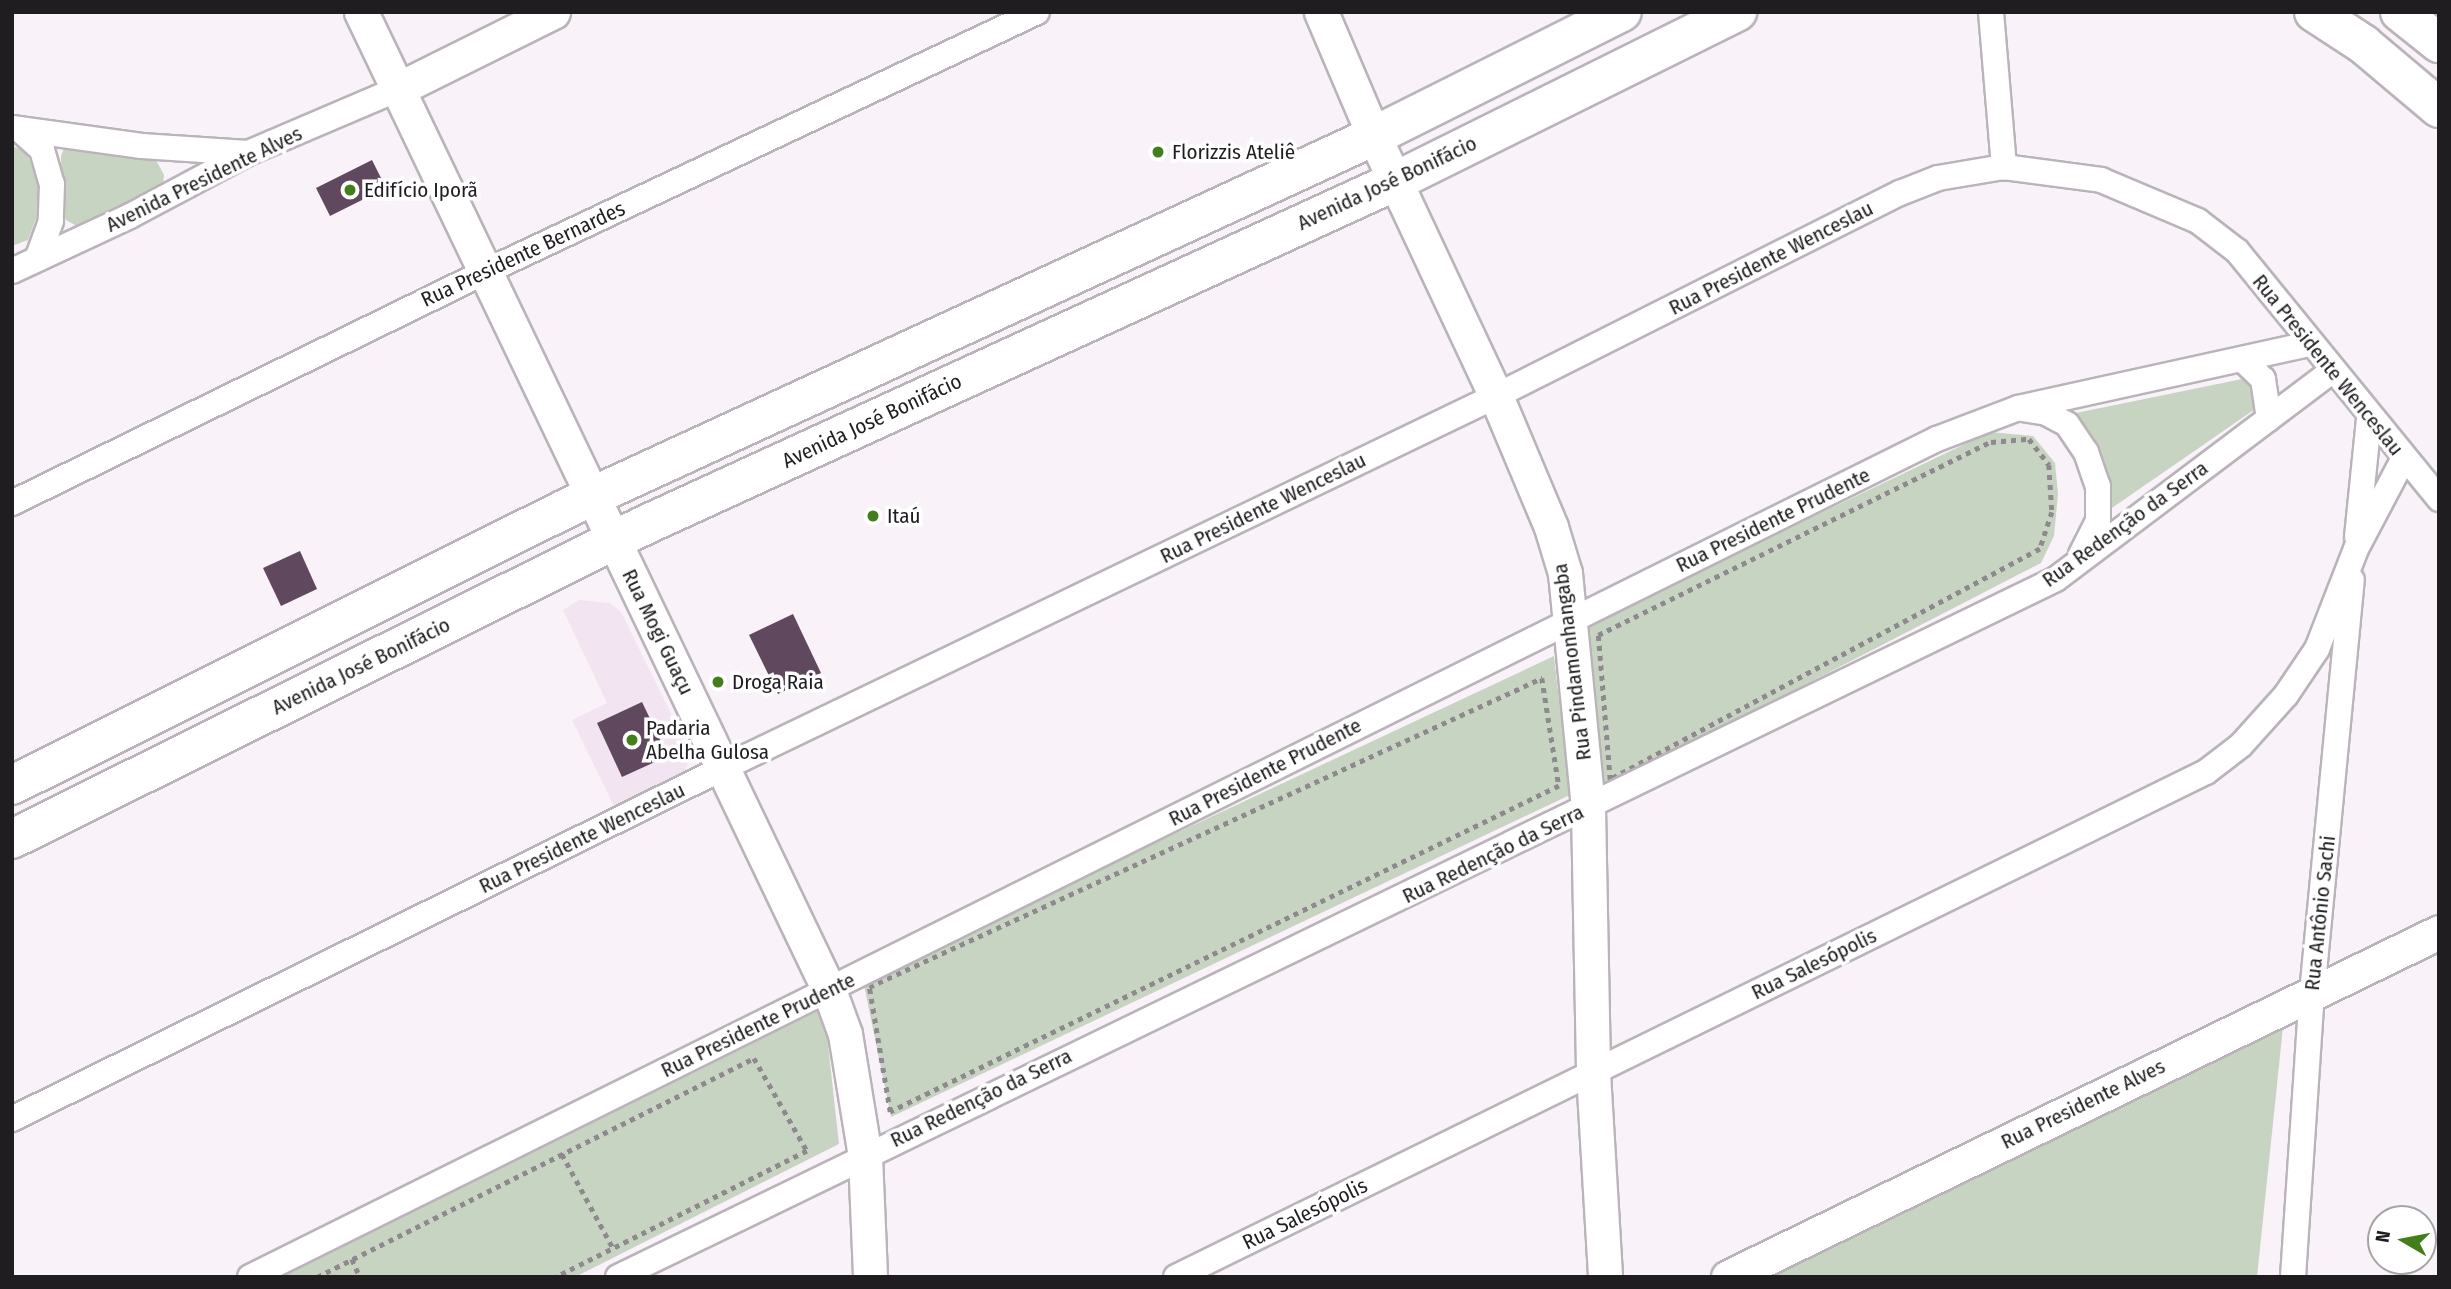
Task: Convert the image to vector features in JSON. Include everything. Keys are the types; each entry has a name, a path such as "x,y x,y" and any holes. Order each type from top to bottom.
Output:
{"main road":[{"path":"12,785 592,496 1374,136 1622,12"},
{"name":"Avenida José Bonifácio","path":"12,839 614,540 1396,181 1737,12"},
{"path":"2315,12 2363,44 2439,108"},
{"path":"2400,12 2439,43"}],"street":[{"path":"398,89 553,12"},
{"name":"Rua Presidente Bernardes","path":"12,503 485,272 1037,12"},
{"name":"Rua Pindamonhangaba","path":"1321,12 1374,136 1496,396 1551,527 1564,573 1571,619 1588,808 1593,1073 1605,1277"},
{"path":"1991,12 2004,167"},
{"name":"Rua Mogi Guaçu","path":"376,19 398,89 830,990 845,1034 865,1156 870,1277"},
{"name":"Avenida Presidente Alves","path":"12,271 248,153 398,89"},
{"path":"16,128 142,146 248,153"},
{"path":"16,128 42,150 52,184 51,221 37,259"},
{"name":"Rua Presidente Wenceslau","path":"12,1119 723,768 1496,396 1900,193 1938,178 2004,167 2101,180 2198,221 2237,251 2369,418 2439,499"},
{"name":"Rua Presidente Prudente","path":"250,1277 1937,439 2018,408 2309,344"},
{"path":"2242,359 2263,379 2269,419"},
{"name":"Rua Redenção da Serra","path":"618,1277 2056,579 2332,371"},
{"path":"2018,408 2046,413 2067,424 2086,452 2098,486 2098,521 2077,562"},
{"name":"Rua Antônio Sachi","path":"2292,1277 2312,993 2369,418"},
{"name":"Rua Antônio Sachi","path":"2356,549 2404,458"},
{"name":"Rua Salesópolis","path":"1176,1277 2206,772 2241,745 2286,695 2317,649 2356,549"},
{"name":"Rua Presidente Alves","path":"1728,1277 2439,932"}],"path":[{"path":"2029,439 2049,465 2052,512 2040,549 1610,780 1598,635 1991,442 2029,439"},
{"path":"1542,678 1559,786 890,1112 869,987 1542,678"},
{"path":"317,1277 754,1058 807,1151 556,1277"},
{"path":"562,1154 613,1248"},
{"path":"352,1259 360,1277"}],"shaded area":[{"path":"579,600 610,603 621,612 691,754 685,771 614,806 572,720 607,703 563,610"}],"green space":[{"path":"12,146 24,151 42,180 38,213 28,240 12,246"},
{"path":"65,146 156,160 164,175 162,191 82,229 66,220 62,211 61,156"},
{"path":"2247,378 2261,405 2109,510 2101,457 2076,413"},
{"path":"1990,432 2033,436 2055,463 2058,494 2054,536 2041,563 1605,788 1589,624"},
{"path":"1554,656 1570,795 891,1117 863,980"},
{"path":"824,1008 839,1144 575,1277 282,1277"},
{"path":"2283,1027 2257,1277 1767,1277"}],"building":[{"name":"Edifício Iporã","path":"372,160 386,188 330,216 316,188"},
{"path":"300,551 317,589 281,606 263,568"},
{"path":"793,614 821,673 778,694 749,635"},
{"name":"Padaria Abelha Gulosa","path":"642,702 668,756 622,777 597,723"}],"place":[{"name":"Florizzis Ateliê","path":"1158,152"},
{"name":"Edifício Iporã","path":"350,190"},
{"name":"Itaú","path":"873,516"},
{"name":"Droga Raia","path":"718,682"},
{"name":"Padaria Abelha Gulosa","path":"632,740"}]}
